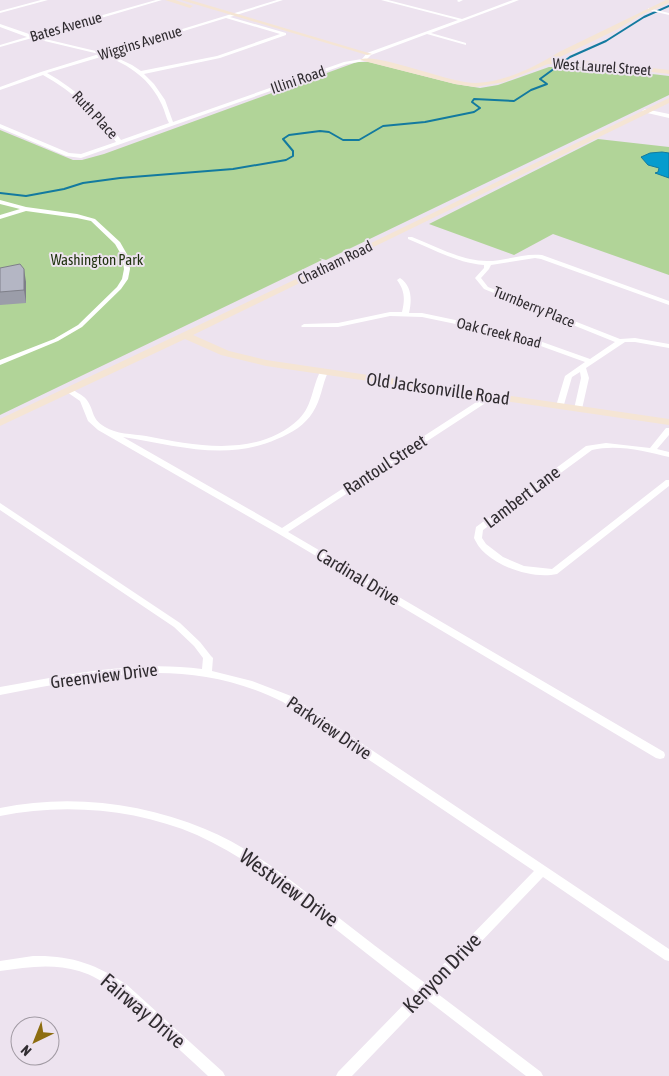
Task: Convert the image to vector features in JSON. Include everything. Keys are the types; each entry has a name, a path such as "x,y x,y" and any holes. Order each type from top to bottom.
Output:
{"street":[{"path":"0,10 33,0"},
{"path":"0,10 46,0"},
{"name":"Bates Avenue","path":"0,46 160,0"},
{"path":"140,73 218,56 284,34 168,0"},
{"path":"184,0 370,54"},
{"name":"Wiggins Avenue","path":"0,90 43,73 281,0"},
{"path":"383,0 462,20"},
{"name":"Illini Road","path":"0,126 68,155 78,157 346,63 363,60 370,54 517,0"},
{"path":"547,62 669,1"},
{"path":"652,10 669,14"},
{"path":"0,26 103,55 124,63 140,73 153,88 167,110 169,121 172,124"},
{"path":"426,33 464,44"},
{"name":"West Laurel Street","path":"363,60 379,62 455,82 475,85 502,81 547,62 600,64 669,72"},
{"name":"Ruth Place","path":"43,73 65,85 81,98 100,117 120,143"},
{"name":"Chatham Road","path":"0,423 343,260 669,100"},
{"path":"167,110 189,118"},
{"path":"645,111 669,118"},
{"path":"0,202 26,209 93,220 112,236 122,249 127,264 126,274 118,290 80,326 62,338 0,363"},
{"path":"0,217 26,209"},
{"path":"410,238 466,259 488,263"},
{"name":"Turnberry Place","path":"625,340 486,288 478,278 487,268 488,263 525,256 542,257 669,303"},
{"path":"400,280 408,293 409,300 405,313"},
{"name":"Oak Creek Road","path":"304,326 338,325 378,316 405,313 515,334 591,362"},
{"path":"218,319 204,334 205,338 242,355 248,360"},
{"path":"185,335 210,346"},
{"path":"560,406 569,376 625,340 669,346"},
{"path":"152,350 180,345 210,346"},
{"name":"Old Jacksonville Road","path":"210,346 248,360 669,422"},
{"path":"578,408 585,378 584,368"},
{"path":"113,434 197,448 222,449 273,439 286,432 309,413 317,399 324,372"},
{"name":"Cardinal Drive","path":"68,390 84,400 95,424 660,755"},
{"name":"Rantoul Street","path":"282,532 481,402 484,395"},
{"path":"652,451 669,430"},
{"name":"Lambert Lane","path":"669,455 602,445 589,448 484,525 478,534 480,543 494,555 520,568 536,572 554,572 669,482"},
{"path":"0,506 178,625 208,658 208,673"},
{"name":"Greenview Drive","path":"0,691 113,672 149,668 208,673"},
{"name":"Parkview Drive","path":"208,673 233,677 261,686 287,699 669,956"},
{"name":"Westview Drive","path":"0,812 40,806 104,806 153,814 191,826 236,850 271,872 536,1076"},
{"name":"Kenyon Drive","path":"343,1076 542,871"},
{"name":"Fairway Drive","path":"0,966 57,961 79,965 100,973 122,988 218,1076"}],"green space":[{"name":"Washington Park","path":"357,62 369,62 455,84 480,88 498,85 549,67 592,67 669,76 669,95 326,260 319,258 322,260 0,415 0,130 73,160 82,160 104,154"},
{"path":"598,139 669,147 669,275 553,234 514,255 429,224"}],"water":[{"path":"650,153 669,153 669,178 655,173 658,172 659,168 648,165 641,157"}],"building":[{"path":"20,264 24,269 24,290 0,292 0,268"}],"waterway":[{"path":"0,193 26,196 64,189 83,183 120,178 233,169 286,160 293,156 293,151 283,139 289,135 320,131 329,132 343,140 359,140 383,126 425,122 474,112 480,108 472,102 474,99 514,101 531,90 547,84 540,79 570,57 606,41 644,17 669,6"}]}
